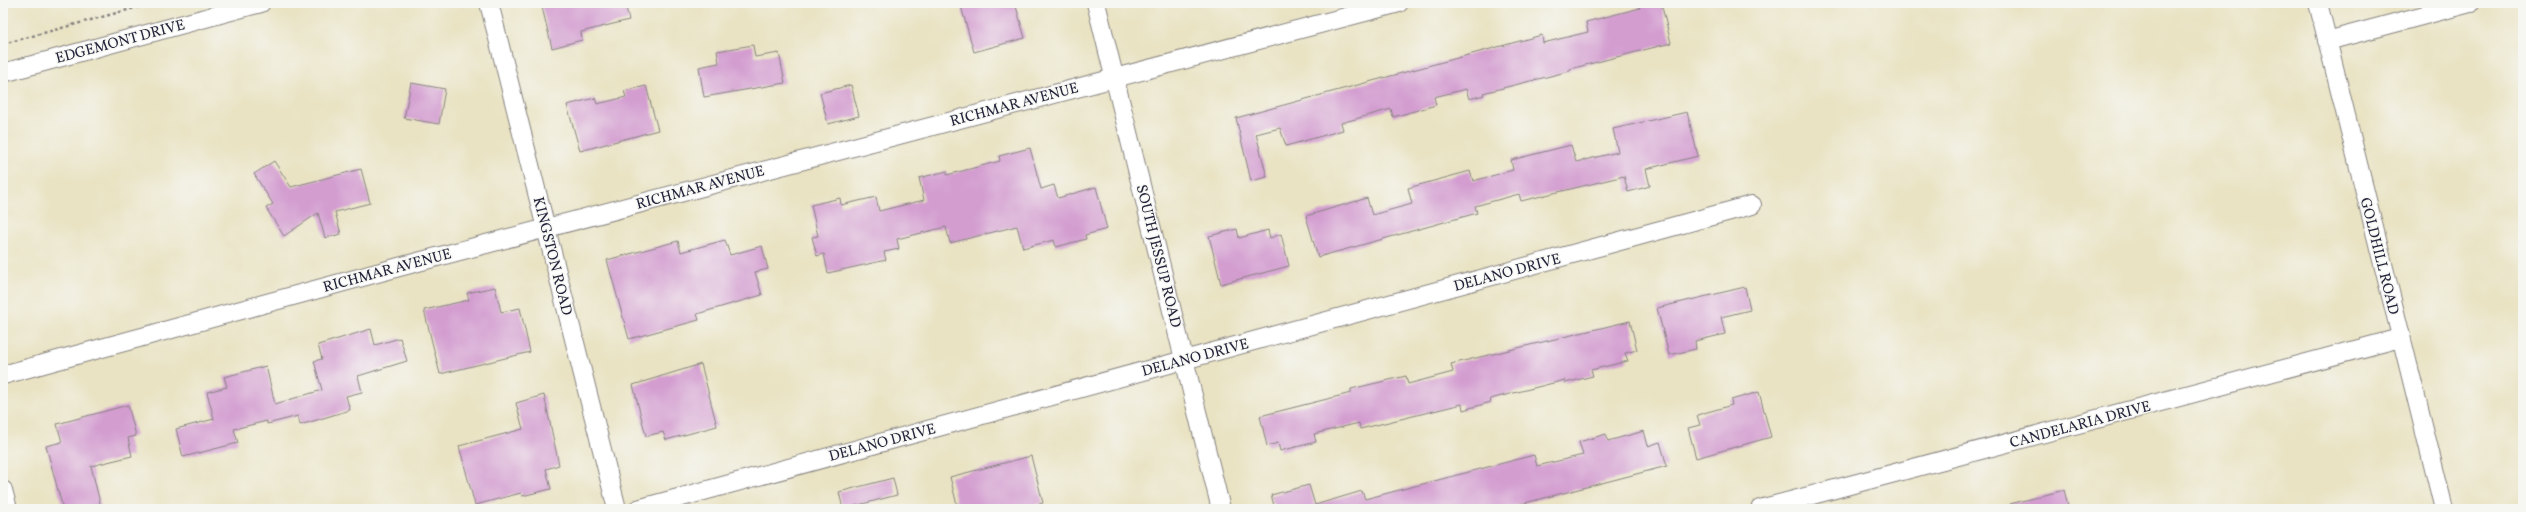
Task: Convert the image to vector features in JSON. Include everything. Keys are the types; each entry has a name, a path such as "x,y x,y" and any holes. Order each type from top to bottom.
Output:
{"street":[{"name":"EDGEMONT DRIVE","path":"3,73 261,3"},
{"name":"KINGSTON ROAD","path":"489,3 617,509"},
{"name":"SOUTH JESSUP ROAD","path":"1096,3 1186,359 1221,509"},
{"name":"RICHMAR AVENUE","path":"3,375 546,228 1399,3"},
{"name":"GOLDHILL ROAD","path":"2318,3 2400,338 2444,509"},
{"path":"2327,41 2470,3"},
{"name":"DELANO DRIVE","path":"638,509 1752,205"},
{"name":"CANDELARIA DRIVE","path":"1760,509 2400,338"},
{"path":"3,490 8,509"}],"path":[{"path":"3,44 153,3"}],"building":[{"path":"541,3 625,3 629,20 581,32 582,40 552,48"},
{"path":"960,3 985,3 987,8 1005,3 1015,3 1025,38 974,52"},
{"path":"1638,3 1661,3 1671,43 1483,93 1484,95 1469,99 1466,89 1434,97 1436,105 1393,117 1391,109 1341,123 1343,130 1286,146 1280,128 1256,134 1267,177 1251,181 1236,118 1542,35 1543,43 1588,32 1586,22 1640,8"},
{"path":"753,45 755,57 779,53 785,83 704,97 699,67 719,63 717,51"},
{"path":"411,83 445,89 439,124 404,118"},
{"path":"851,85 859,116 828,124 820,93"},
{"path":"646,86 658,130 580,151 567,105 595,98 597,104 626,97 624,91"},
{"path":"1687,112 1698,156 1646,169 1650,186 1628,192 1624,176 1521,201 1519,194 1475,206 1477,213 1318,257 1306,216 1367,198 1372,215 1412,204 1408,188 1470,171 1473,181 1513,170 1511,160 1571,145 1576,162 1618,152 1613,129"},
{"path":"1030,148 1041,189 1054,185 1058,198 1096,187 1107,229 1085,235 1086,239 1056,247 1054,240 1023,248 1017,226 950,243 946,227 897,239 899,249 884,252 886,260 828,273 824,254 817,256 812,237 818,236 811,205 840,198 841,205 876,197 879,211 924,200 919,178 947,171 947,175 1000,161 999,156"},
{"path":"274,161 291,187 361,169 370,203 335,212 341,234 325,238 318,213 284,236 266,208 273,204 254,174"},
{"path":"1237,229 1239,238 1268,230 1270,238 1281,234 1289,266 1221,284 1209,236"},
{"path":"725,240 730,255 762,246 768,269 755,272 762,295 697,314 699,320 629,339 607,260 678,241 681,252"},
{"path":"495,287 501,312 520,308 530,352 440,374 424,310 469,300 467,293"},
{"path":"1745,287 1750,310 1721,317 1725,334 1695,341 1696,349 1669,355 1657,308"},
{"path":"1630,321 1637,350 1625,353 1628,361 1591,370 1593,376 1565,383 1565,380 1490,399 1491,402 1463,410 1462,404 1360,429 1359,423 1314,434 1316,442 1280,451 1278,443 1267,446 1260,416 1351,393 1351,389 1406,376 1408,384 1453,372 1451,364"},
{"path":"371,329 375,345 400,338 407,361 358,376 362,392 346,396 350,410 300,425 298,416 267,424 267,421 234,429 238,443 183,457 176,429 214,419 207,392 227,387 224,377 266,366 275,404 322,390 314,361 322,359 318,345"},
{"path":"701,364 717,426 666,440 663,432 646,436 633,385"},
{"path":"1759,392 1771,437 1696,458 1688,428 1700,425 1697,415 1732,405 1731,400"},
{"path":"544,395 559,465 546,469 551,489 522,496 521,493 475,505 459,446 523,429 516,403"},
{"path":"128,405 136,436 128,438 132,456 91,466 101,507 63,509 46,446 62,442 57,424"},
{"path":"1644,431 1648,446 1660,442 1667,466 1502,509 1275,509 1271,495 1309,485 1315,505 1362,491 1365,499 1534,455 1537,466 1583,455 1579,442 1606,434 1608,441"},
{"path":"1031,456 1043,503 1021,509 958,509 950,477"},
{"path":"893,478 897,495 843,509 839,492"},
{"path":"2064,490 2069,509 2011,509 2010,504"}]}
